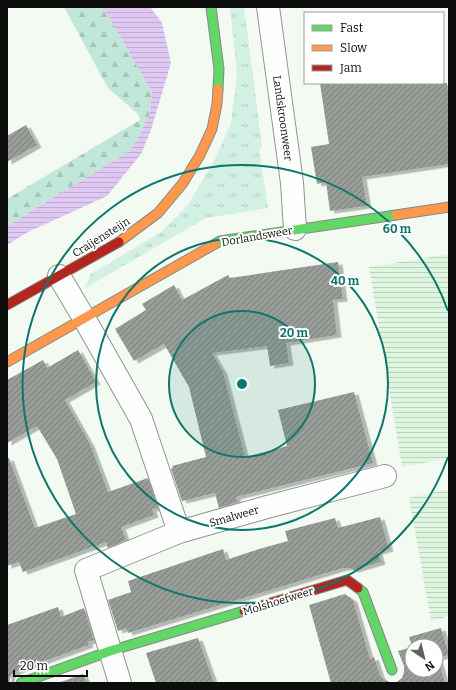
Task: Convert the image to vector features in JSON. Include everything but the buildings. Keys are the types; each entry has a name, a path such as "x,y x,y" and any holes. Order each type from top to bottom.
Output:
{"street":[{"name":"Craijensteijn","path":"7,305 124,240 158,213 183,183 200,155 212,129 217,104 219,69 211,7"},
{"name":"Landskroonweer","path":"268,7 292,183 295,229"},
{"name":"Dorlandsweer","path":"7,362 220,241 449,207"},
{"path":"59,276 141,419 179,532"},
{"name":"Smalweer","path":"110,651 86,570 179,532 385,476"},
{"name":"Molshoefweer","path":"21,683 110,651 347,580 363,592 392,670"},
{"path":"110,651 120,683"}],"green space":[{"path":"64,7 103,7 152,92 150,113 138,138 128,152 7,226 7,199 140,120 138,114 108,88"},
{"path":"230,7 244,7 262,147 259,149 268,208 206,218 85,288 91,274 161,232 188,205 215,159 231,123 237,74"},
{"path":"449,254 449,458 402,467 369,267"},
{"path":"449,489 449,616 431,621 409,498"}],"shaded area":[{"path":"103,7 150,7 162,23 171,63 151,130 141,154 107,196 28,232 7,245 7,226 128,152 138,138 150,113 152,92"}],"traffic: fast":[{"path":"211,7 219,69 218,89"},
{"path":"215,244 220,241 396,215"},
{"path":"358,588 363,592 392,670"},
{"path":"21,683 110,651 244,611"}],"traffic: slow":[{"path":"119,242 158,213 183,183 200,155 212,129 217,104 218,89"},
{"path":"396,215 449,207"},
{"path":"7,362 215,244"}],"traffic: jam":[{"path":"7,305 119,242"},
{"path":"244,611 347,580 358,588"}]}
